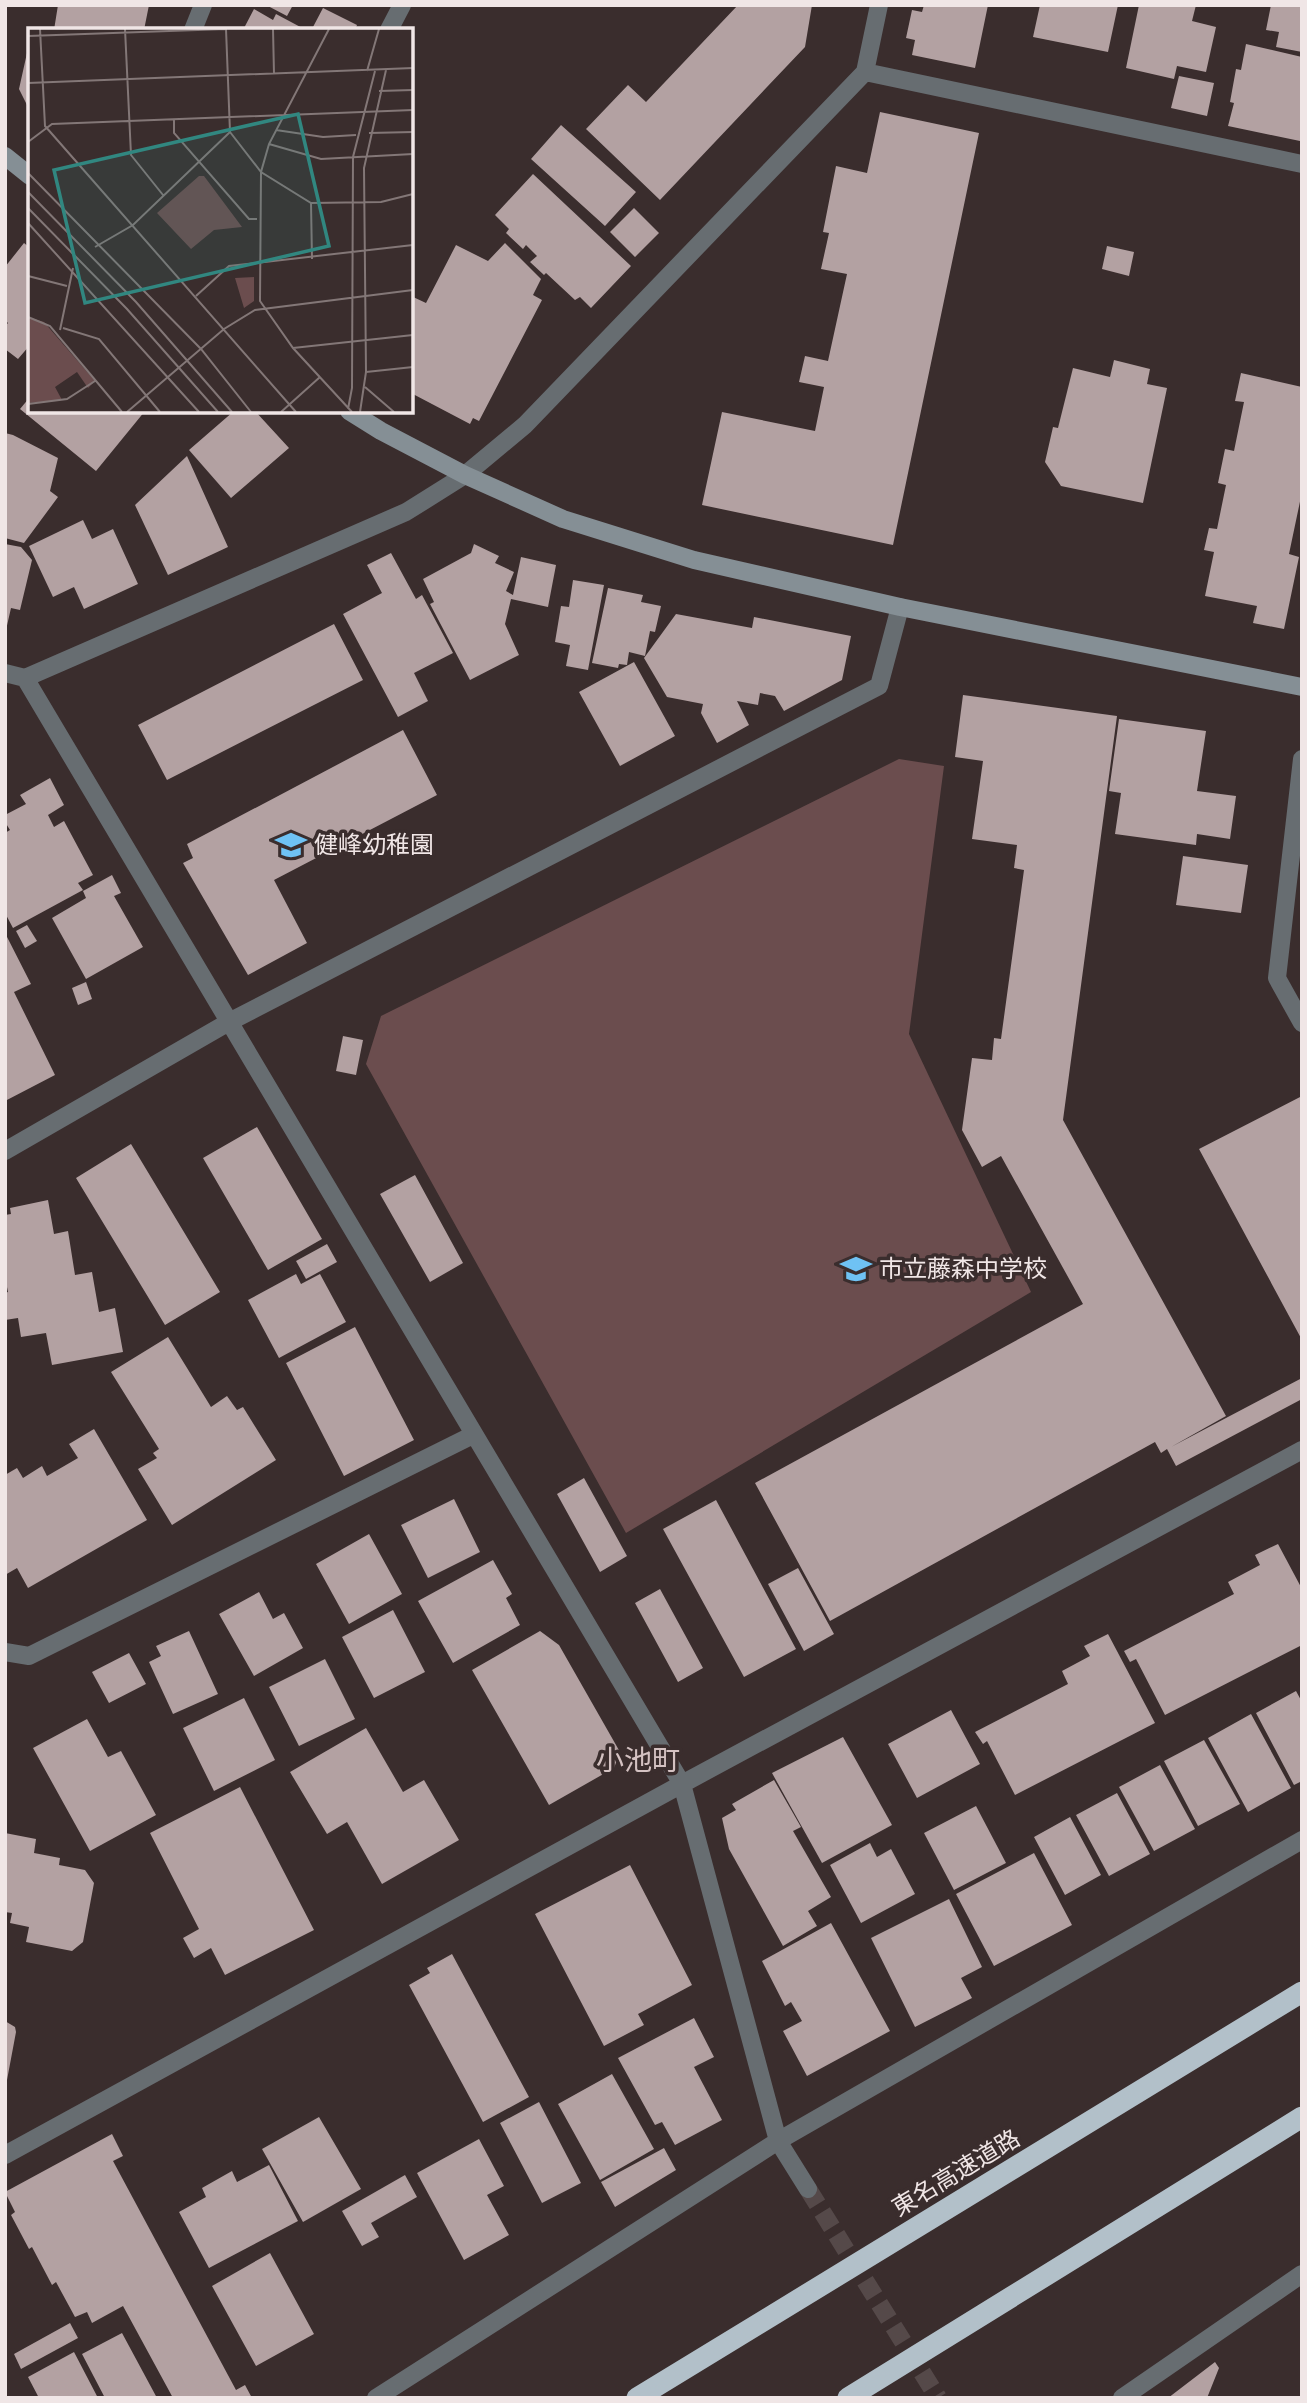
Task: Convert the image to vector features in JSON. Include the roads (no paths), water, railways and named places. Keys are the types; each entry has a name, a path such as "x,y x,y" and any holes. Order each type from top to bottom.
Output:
{"highway":[{"name":"東名高速道路","path":"637,2398 1302,1992"},
{"path":"848,2398 1302,2117"}],"street":[{"path":"194,28 203,5"},
{"path":"390,28 402,5"},
{"path":"5,673 25,678 406,512 465,475 525,425 865,72 879,5"},
{"path":"865,72 1302,164"},
{"path":"5,156 28,174"},
{"path":"352,413 465,475 563,519 694,560 900,607 1302,687"},
{"path":"5,1151 229,1022 879,686 900,607"},
{"path":"25,678 682,1784 778,2141 808,2189"},
{"path":"1302,759 1277,978 1302,1023"},
{"path":"5,1651 29,1656 473,1435"},
{"path":"5,2155 682,1784 1302,1450"},
{"path":"376,2398 778,2141 1302,1840"},
{"path":"1122,2398 1302,2274"}],"tunnel":[{"path":"808,2189 938,2398"}],"place":[{"name":"健峰幼稚園","path":"291,845"},
{"name":"市立藤森中学校","path":"856,1269"}],"district":[{"name":"小池町","path":"638,1760"}]}
